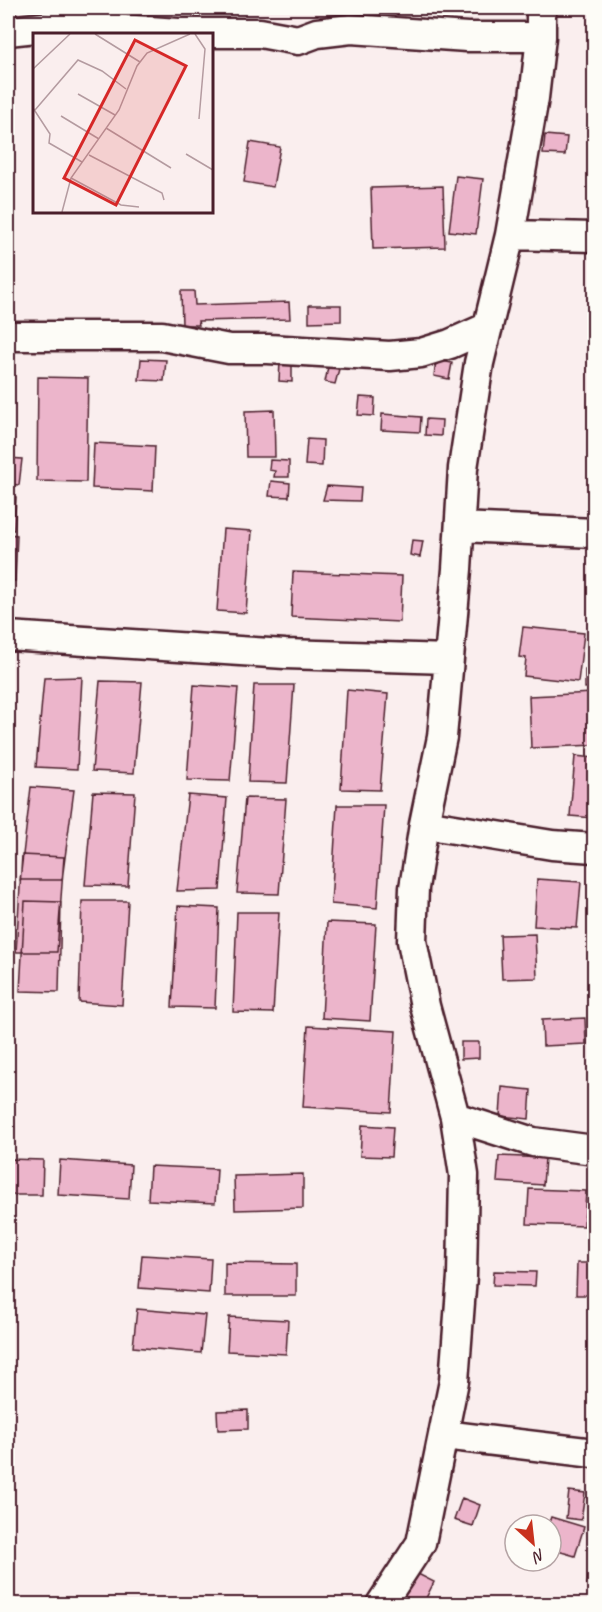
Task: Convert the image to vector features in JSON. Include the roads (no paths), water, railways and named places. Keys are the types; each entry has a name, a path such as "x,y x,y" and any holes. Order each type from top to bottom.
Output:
{"street":[{"path":"381,1605 421,1543 454,1381 462,1276 464,1175 455,1117 424,1006 412,940 414,888 424,824 442,737 463,468 479,363 510,235 534,98 541,37 541,8"},
{"path":"8,31 63,25 178,33 260,33 298,40 317,33 351,29 467,37 541,37"},
{"path":"510,235 594,237"},
{"path":"8,336 162,336 229,349 390,356 421,353 450,344 488,327"},
{"path":"459,527 594,533"},
{"path":"8,636 285,654 449,659"},
{"path":"424,824 552,845 594,848"},
{"path":"455,1117 532,1142 594,1150"},
{"path":"444,1435 594,1454"}]}
